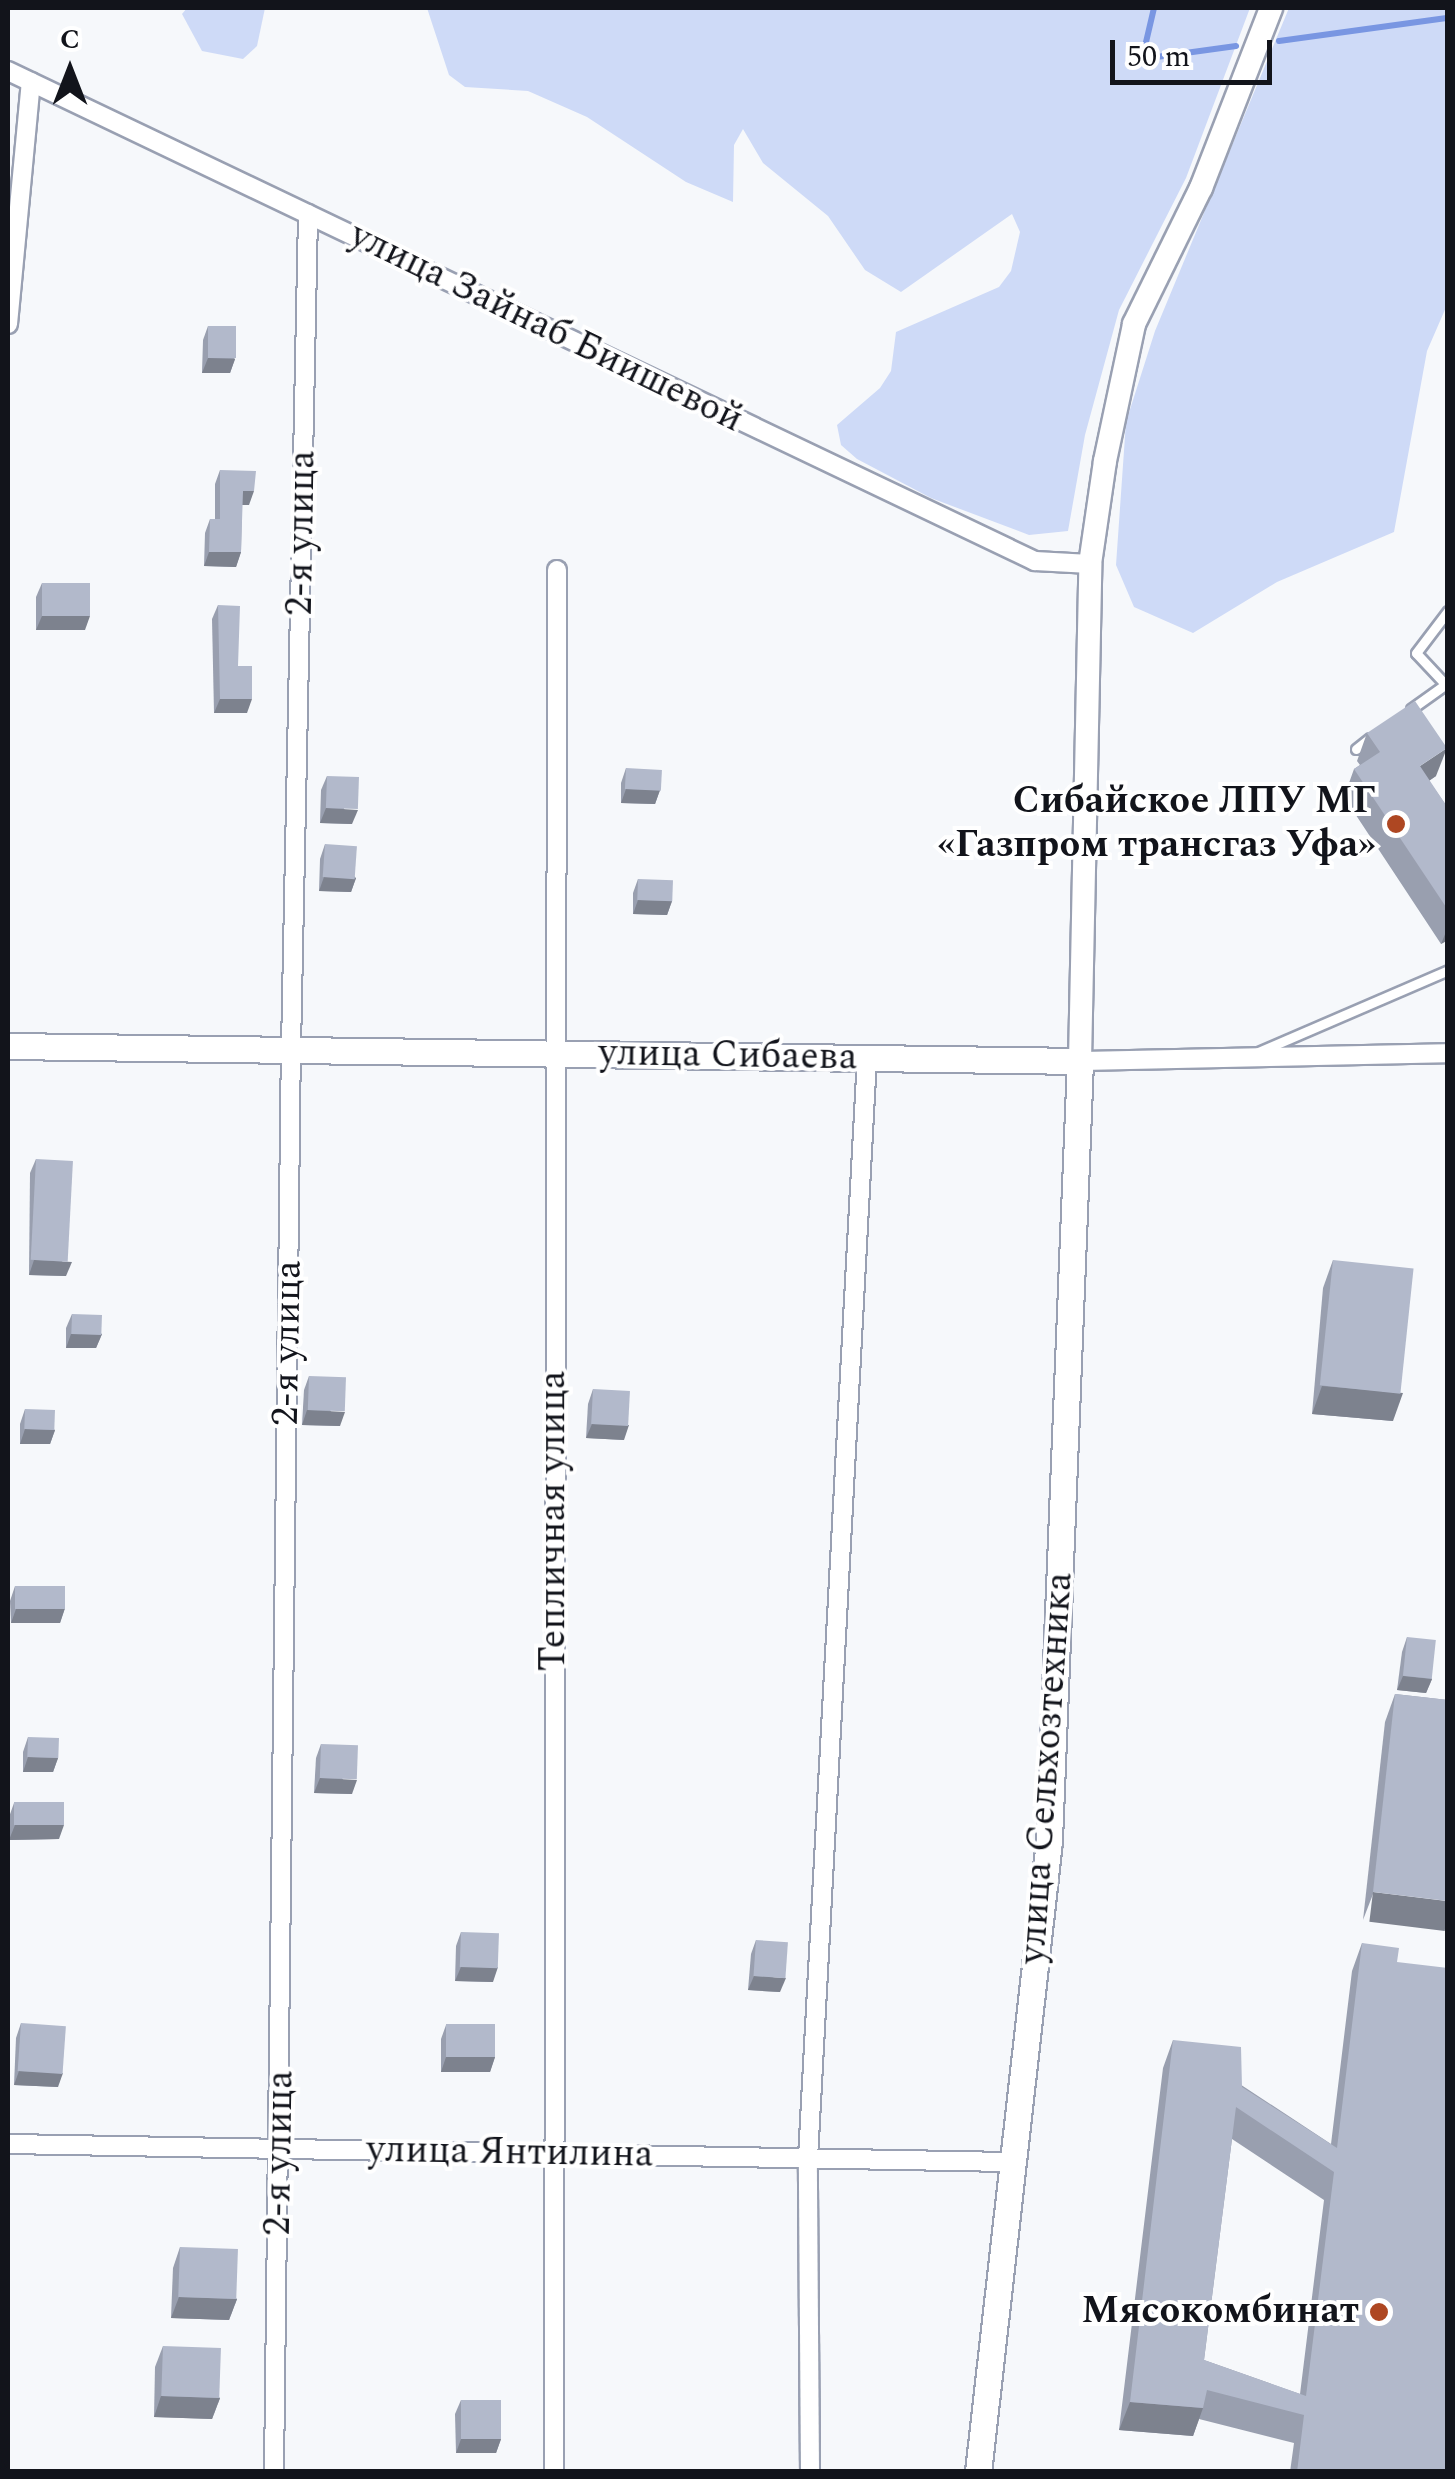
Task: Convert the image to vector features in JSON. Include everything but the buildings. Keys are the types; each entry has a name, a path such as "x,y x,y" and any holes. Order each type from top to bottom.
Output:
{"main road":[{"name":"улица Сибаева","path":"8,1046 1080,1061"},
{"name":"улица Сельхозтехника","path":"978,2472 1049,1842 1080,1061"}],"street":[{"path":"1080,1061 1090,564 1134,324 1201,188 1271,8"},
{"name":"улица Зайнаб Биишевой","path":"8,71 1035,561 1090,564"},
{"path":"8,324 30,82"},
{"name":"2-я улица","path":"274,2472 290,1048 308,214"},
{"name":"Тепличная улица","path":"554,2472 556,570"},
{"name":"улица Сибаева","path":"1080,1061 1258,1052 1448,1053"},
{"path":"810,2472 808,2158 867,1058"},
{"name":"улица Янтилина","path":"8,2144 1013,2162"}],"lane":[{"path":"1401,716 1447,685 1416,653 1448,611"},
{"path":"1356,749 1386,727"},
{"path":"1258,1052 1448,970"}],"shaded area":[{"path":"187,8 265,8 257,46 243,59 202,51 182,14"},
{"path":"427,8 1250,8 1186,178 1119,310 1085,435 1068,531 1029,535 931,498 857,459 841,445 837,425 880,388 891,371 896,332 999,287 1011,271 1020,232 1012,214 901,292 865,270 828,216 763,163 743,129 734,145 733,202 686,182 587,117 528,91 465,87 449,75"},
{"path":"1289,8 1447,8 1447,305 1427,351 1394,532 1277,582 1193,633 1134,607 1116,565 1126,422 1155,331"}],"waterway":[{"path":"1154,8 1142,59 1236,46"},
{"path":"1279,41 1448,18"}],"place":[{"name":"Сибайское ЛПУ МГ «Газпром трансгаз Уфа»","path":"1396,824"},
{"name":"Мясокомбинат","path":"1379,2312"}]}
